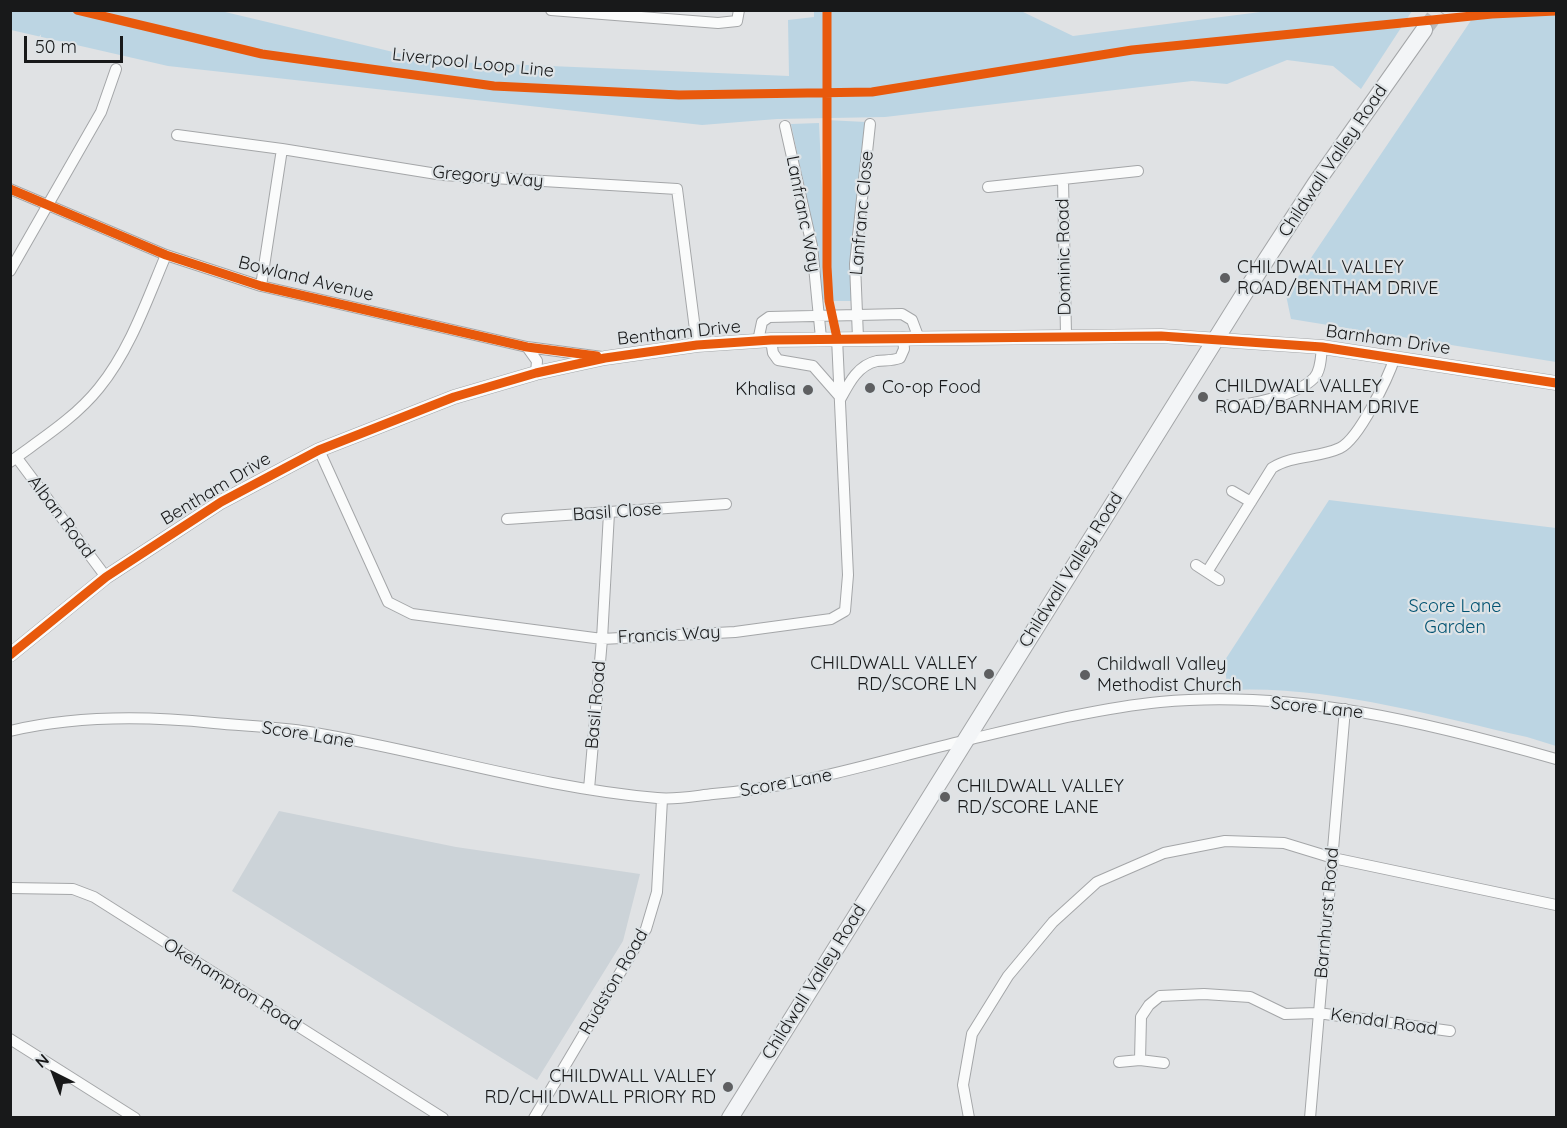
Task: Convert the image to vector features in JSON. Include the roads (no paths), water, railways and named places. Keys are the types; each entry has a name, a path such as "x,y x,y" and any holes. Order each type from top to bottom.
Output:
{"main road":[{"name":"Childwall Valley Road","path":"730,1118 1214,341 1316,183 1424,30"}],"street":[{"path":"551,10 718,23 737,21 739,10"},
{"path":"10,271 101,112 116,69"},
{"name":"Lanfranc Close","path":"858,338 855,264 870,124"},
{"name":"Lanfranc Way","path":"785,126 812,246 821,338"},
{"path":"177,135 282,149 261,286"},
{"name":"Gregory Way","path":"282,149 443,175 677,189 697,345"},
{"path":"988,187 1138,171"},
{"name":"Dominic Road","path":"1063,179 1066,335"},
{"name":"Bowland Avenue","path":"10,189 166,255 261,286 527,346 605,358"},
{"path":"14,460 64,423 99,388 127,345 166,255"},
{"path":"903,337 904,349 900,358 872,362 853,377 841,398 813,366 778,360 765,340 760,326 765,318 905,315 912,320 918,336"},
{"name":"Bentham Drive","path":"10,655 106,577 221,502 319,450 454,397 536,373 605,358 697,345 765,340 1066,335 1161,336 1214,341"},
{"name":"Francis Way","path":"319,450 388,602 412,614 602,639 735,632 831,619 845,611 848,575 837,338"},
{"name":"Barnham Drive","path":"1214,341 1322,347 1557,383"},
{"path":"527,346 537,361 536,373"},
{"path":"1221,405 1246,405 1308,382 1317,374 1322,347"},
{"path":"1207,572 1276,466 1340,448 1348,442 1386,382 1395,357"},
{"name":"Alban Road","path":"14,460 106,577"},
{"path":"1232,491 1251,502"},
{"name":"Basil Close","path":"507,519 726,504"},
{"name":"Basil Road","path":"589,789 602,639 609,513"},
{"path":"1196,566 1219,579"},
{"name":"Score Lane","path":"10,731 44,723 153,717 284,730 319,734 589,789 662,799 760,790 849,771 967,740 1105,710 1164,701 1251,701 1345,710 1451,731 1557,759"},
{"name":"Barnhurst Road","path":"1310,1118 1345,710"},
{"name":"Rudston Road","path":"534,1118 646,929 657,892 662,799"},
{"path":"969,1118 963,1085 972,1035 1008,976 1053,922 1097,882 1164,853 1225,841 1284,843 1333,858 1557,905"},
{"name":"Okehampton Road","path":"10,888 73,889 94,897 443,1118"},
{"name":"Kendal Road","path":"1140,1060 1141,1017 1149,1005 1160,996 1204,994 1250,997 1285,1014 1318,1013 1450,1031"},
{"path":"10,1039 135,1118"},
{"path":"1119,1062 1140,1060 1164,1063"}],"tunnel":[{"path":"1424,30 1439,10"}],"place":[{"name":"CHILDWALL VALLEY ROAD/BENTHAM DRIVE","path":"1225,278"},
{"name":"Co-op Food","path":"870,388"},
{"name":"Khalisa","path":"808,390"},
{"name":"CHILDWALL VALLEY ROAD/BARNHAM DRIVE","path":"1203,397"},
{"name":"CHILDWALL VALLEY RD/SCORE LN","path":"989,674"},
{"name":"Childwall Valley Methodist Church","path":"1085,675"},
{"name":"CHILDWALL VALLEY RD/SCORE LANE","path":"945,797"},
{"name":"CHILDWALL VALLEY RD/CHILDWALL PRIORY RD","path":"728,1087"}],"park label":[{"name":"Score Lane Garden","path":"1455,617"}]}
